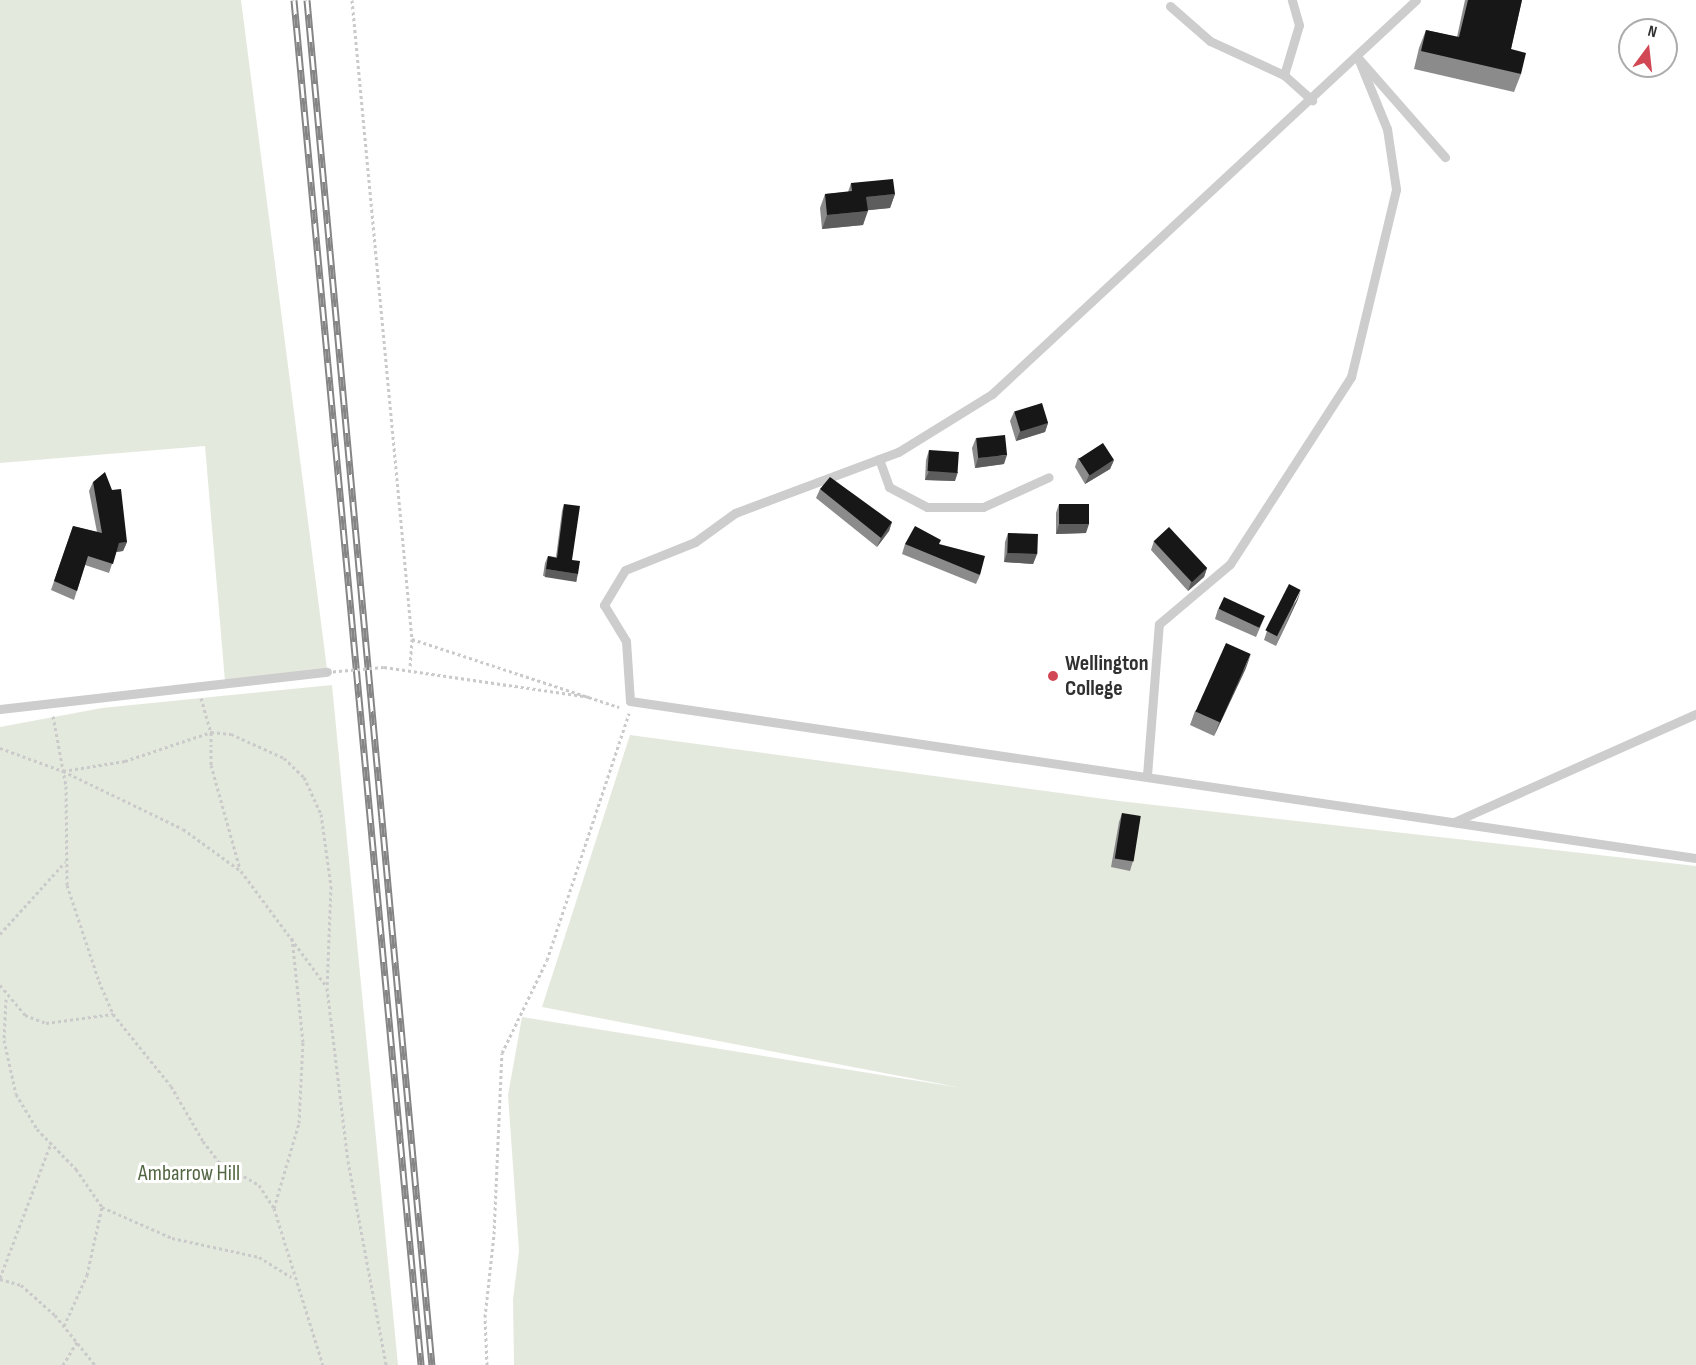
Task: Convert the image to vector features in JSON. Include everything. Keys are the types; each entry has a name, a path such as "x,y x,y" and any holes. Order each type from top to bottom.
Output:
{"lane":[{"path":"1284,75 1299,25 1292,0"},
{"path":"1416,0 1358,58 992,394 879,459 735,513 695,542 625,570 604,605 626,640 630,700 1696,858"},
{"path":"1170,6 1223,49 1284,75 1312,100"},
{"path":"1358,58 1445,157"},
{"path":"1148,775 1160,624 1230,564 1351,377 1396,189 1388,129 1358,58"},
{"path":"879,459 889,487 927,507 983,507 1049,477"},
{"path":"0,709 197,684 327,672"},
{"path":"1454,822 1696,714"}],"path":[{"path":"352,0 412,639 410,668"},
{"path":"412,639 602,699 629,712 547,960 502,1053 495,1234 485,1317 487,1365"},
{"path":"327,672 384,667 410,668 602,699"},
{"path":"197,684 211,732 211,765 241,871"},
{"path":"50,703 63,771 67,885 113,1014 171,1086 218,1161 259,1185 274,1208 292,1277 323,1365"},
{"path":"63,771 125,761 211,732 231,734 284,758 304,777 321,814 331,886 327,988 348,1161 386,1365"},
{"path":"0,748 63,771 183,829 241,871 327,988"},
{"path":"0,934 66,861"},
{"path":"274,1208 299,1123 303,1042 291,937"},
{"path":"0,985 6,999 9,1075 37,1129 102,1207 172,1238 259,1257 292,1277"},
{"path":"6,999 25,1015 46,1023 113,1014"},
{"path":"51,1143 0,1278 21,1285 64,1326 95,1365"},
{"path":"64,1326 87,1275 102,1207"},
{"path":"63,1365 77,1342"}],"green space":[{"path":"0,0 241,0 327,669 225,681 205,446 0,463"},
{"name":"Ambarrow Hill","path":"332,685 398,1365 0,1365 0,727 102,708"},
{"path":"630,735 1119,801 1696,866 1696,1365 514,1365 513,1299 519,1251 508,1095 522,1017 962,1088 542,1007"}],"building":[{"path":"1468,0 1522,0 1511,49 1526,53 1521,74 1421,51 1426,30 1459,37"},
{"path":"893,179 895,194 866,197 868,211 827,215 825,194 852,191 851,183"},
{"path":"1042,403 1048,423 1020,432 1014,411"},
{"path":"1005,435 1007,455 978,458 976,438"},
{"path":"1103,443 1114,460 1090,476 1079,459"},
{"path":"929,450 959,452 957,473 928,471"},
{"path":"105,472 112,490 121,489 127,542 119,543 113,564 88,556 77,591 54,581 73,526 102,533 93,482"},
{"path":"830,477 892,522 881,538 820,489"},
{"path":"564,504 580,506 572,560 580,561 578,574 546,569 548,556 557,558"},
{"path":"1059,504 1089,504 1089,524 1059,524"},
{"path":"915,526 941,540 939,544 985,556 980,575 905,544"},
{"path":"1169,527 1207,568 1192,582 1154,541"},
{"path":"1008,533 1038,534 1037,554 1007,553"},
{"path":"1289,584 1301,590 1277,636 1265,630"},
{"path":"1224,597 1265,616 1259,628 1219,609"},
{"path":"1226,643 1251,654 1220,722 1195,712"},
{"path":"1122,813 1141,816 1134,861 1115,858"}],"railway":[{"path":"294,0 421,1365"},
{"path":"307,0 432,1365"}],"place":[{"name":"Wellington College","path":"1053,676"}]}
